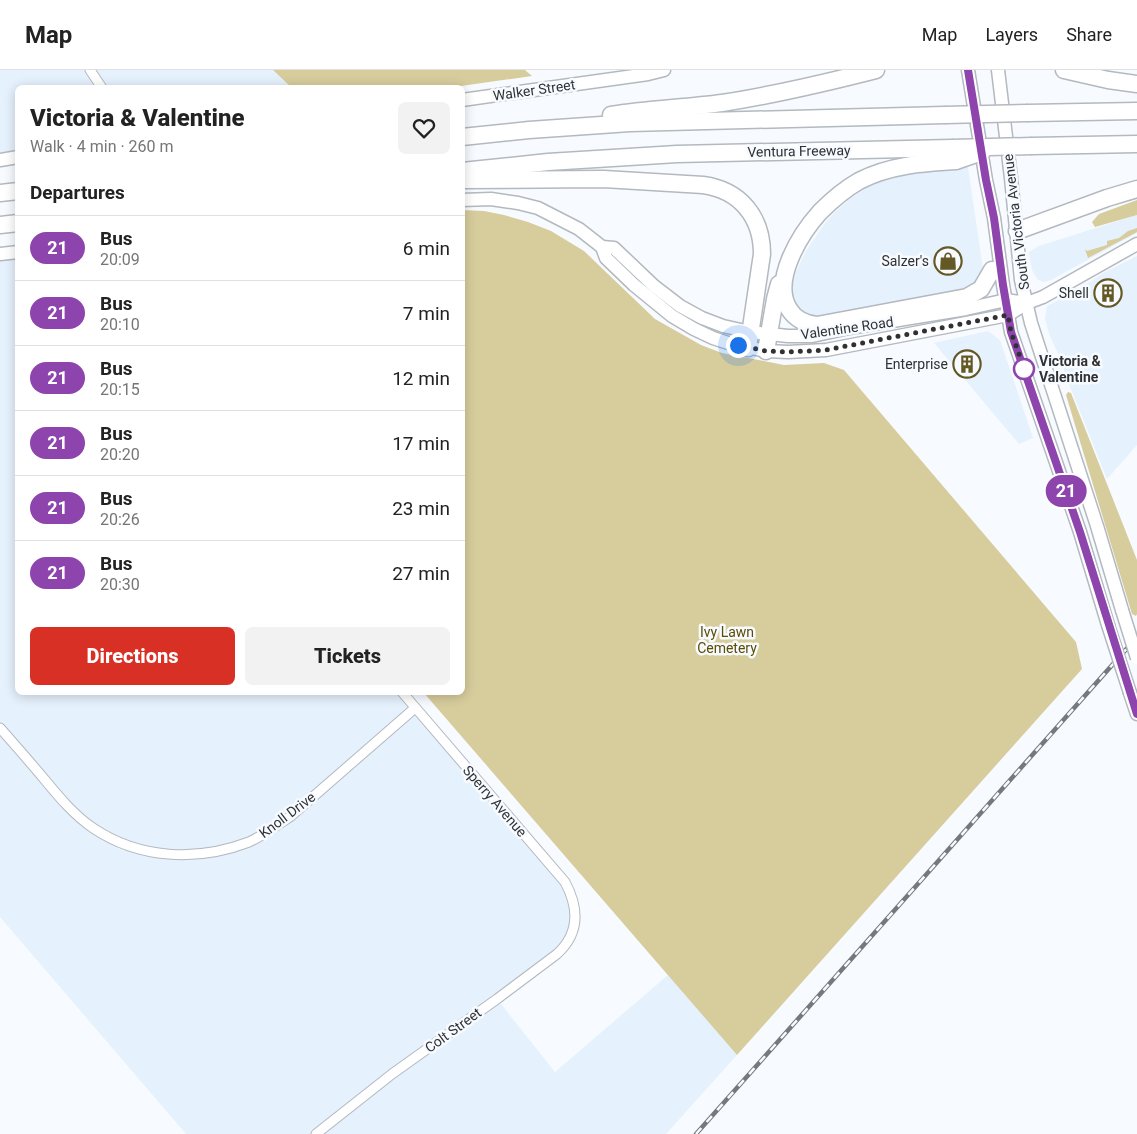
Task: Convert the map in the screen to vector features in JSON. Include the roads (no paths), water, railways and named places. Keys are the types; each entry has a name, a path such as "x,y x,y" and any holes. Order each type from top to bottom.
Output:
{"highway":[{"path":"465,137 640,111 730,101 776,93 876,70"},
{"path":"1064,70 1108,80 1137,84"},
{"path":"465,137 630,123 1137,111"},
{"path":"768,343 777,289 797,245 813,220 831,202 859,181 891,169 954,154 998,148 1137,144"},
{"name":"Ventura Freeway","path":"465,171 548,162 678,154 954,154"},
{"path":"465,180 604,179 703,185 725,191 738,199 749,210 757,224 761,238 762,254 749,340"},
{"path":"1017,231 1106,198 1137,189"},
{"path":"0,193 15,191"},
{"path":"0,225 15,223"},
{"path":"786,270 783,289 785,300 792,314 798,319 818,325 967,297 981,289 992,270"}],"main road":[{"name":"Walker Street","path":"465,100 648,74 664,70"},
{"name":"South Victoria Avenue","path":"968,70 986,180 996,227 1011,332 1080,532 1137,714"},
{"name":"South Victoria Avenue","path":"998,70 1021,280 1026,303 1137,658"},
{"path":"0,160 15,158"},
{"path":"948,311 974,298 982,292 990,280 992,261 986,219 986,180"},
{"name":"Valentine Road","path":"465,200 491,199 533,206 580,229 602,247 614,248 654,286 680,306 702,318 724,326 749,340 768,343 788,352 809,352 841,347 1008,315 1026,303 1042,297 1137,244"},
{"path":"0,254 15,252"},
{"name":"Valentine Road","path":"768,343 788,336 812,336 966,309 1006,300 1026,303"},
{"path":"841,347 850,337 889,330 895,326 897,321"}],"street":[{"path":"90,70 100,85"},
{"name":"Sperry Avenue","path":"405,695 564,882 573,899 575,916"},
{"name":"Knoll Drive","path":"0,728 66,804 92,827 115,840 141,849 170,854 197,855 228,849 250,841 269,831 291,816 416,708"},
{"name":"Colt Street","path":"316,1134 392,1074 557,954 565,945 572,932 575,916"}],"railway":[{"path":"696,1134 1137,637"}],"place":[{"name":"Salzer's","path":"948,261"},
{"name":"Shell","path":"1108,293"},
{"name":"Enterprise","path":"967,364"},
{"name":"Victoria & Valentine","path":"1024,369"}],"park label":[{"name":"Ivy Lawn Cemetery","path":"727,640"}]}
